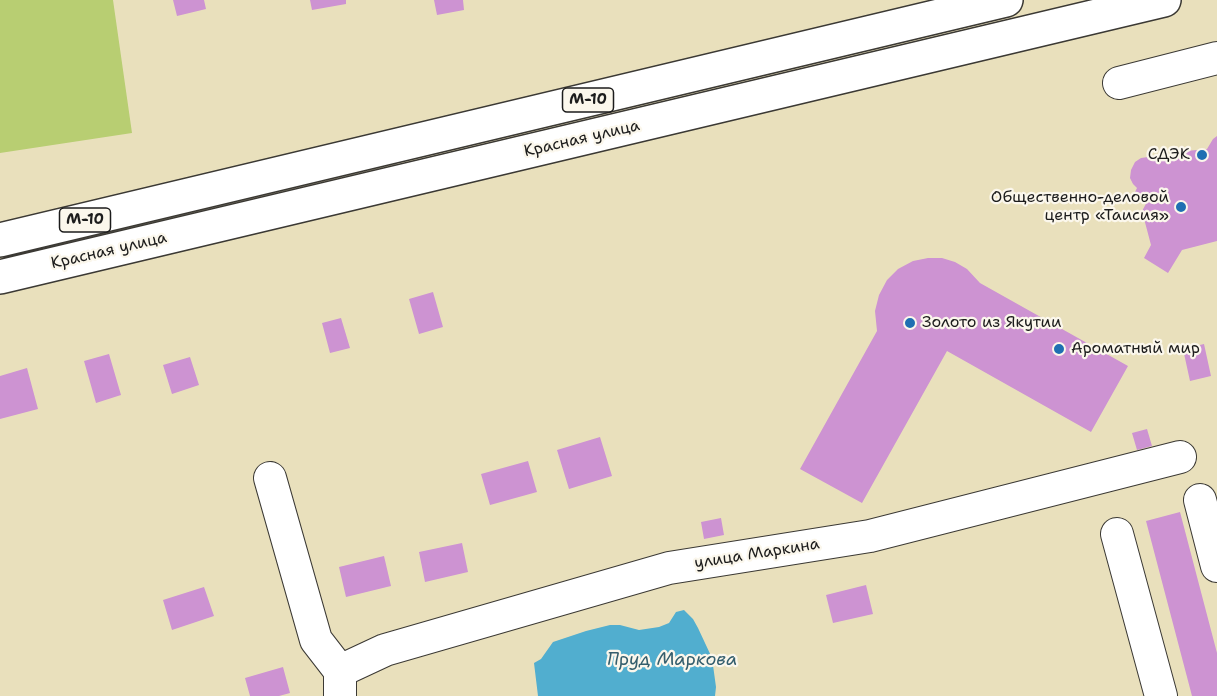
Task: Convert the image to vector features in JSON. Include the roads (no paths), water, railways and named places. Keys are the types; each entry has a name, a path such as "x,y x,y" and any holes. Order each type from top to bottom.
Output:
{"highway":[{"name":"М-10","path":"0,240 1005,0"},
{"name":"Красная улица","path":"0,277 1164,0"}],"street":[{"path":"1119,83 1217,58"},
{"name":"улица Маркина","path":"340,683 385,650 669,568 870,536 1180,457"},
{"path":"270,477 316,640 340,683"},
{"path":"1200,500 1217,566"},
{"path":"1117,534 1161,696"}],"water":[{"name":"Пруд Маркова","path":"684,610 693,619 712,658 715,696 538,696 534,663 541,659 553,642 610,625 639,630 659,627 669,623 676,612"}],"place":[{"name":"СДЭК","path":"1202,155"},
{"name":"Общественно-деловой центр «Таисия»","path":"1181,207"},
{"name":"Золото из Якутии","path":"910,323"},
{"name":"Ароматный мир","path":"1059,349"}]}
